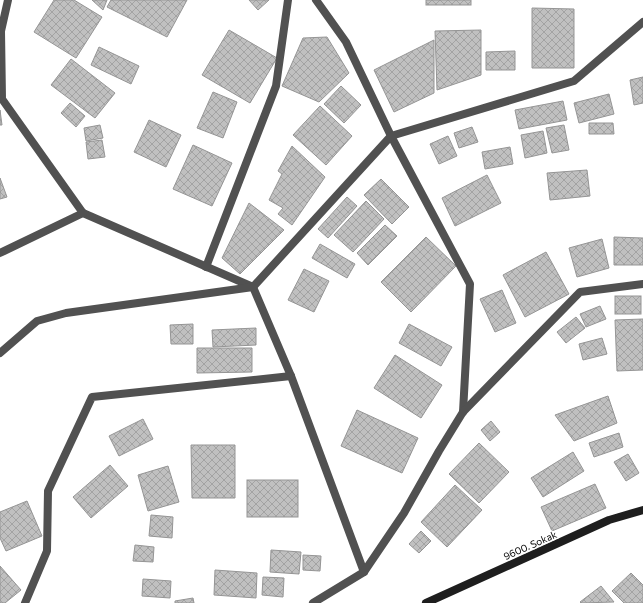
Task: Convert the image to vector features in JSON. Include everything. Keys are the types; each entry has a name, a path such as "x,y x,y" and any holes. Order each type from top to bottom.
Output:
{"street":[{"path":"8,0 0,31 2,99 83,213 253,287 291,376 364,572"},
{"path":"206,267 276,86 288,0"},
{"path":"316,0 346,42 391,136 470,284 464,412"},
{"path":"0,353 37,321 66,313 253,287 391,136 574,81 643,22"},
{"path":"0,253 83,213"},
{"path":"313,603 364,572 404,513 439,451 464,412 580,292 643,284"},
{"path":"25,603 47,552 48,491 92,397 291,376"},
{"name":"9600. Sokak","path":"426,603 609,520 643,510"}],"building":[{"path":"54,0 74,0 102,17 76,58 34,32"},
{"path":"92,0 107,0 103,10"},
{"path":"111,0 187,0 167,37 107,7"},
{"path":"249,0 269,0 258,10"},
{"path":"426,0 471,0 471,5 426,5"},
{"path":"532,8 574,9 574,68 532,68"},
{"path":"229,30 277,58 250,103 202,75"},
{"path":"481,30 481,75 437,90 435,31"},
{"path":"327,37 349,73 319,102 282,86 303,38"},
{"path":"434,40 434,93 394,112 374,70"},
{"path":"99,47 139,66 131,84 91,65"},
{"path":"515,51 515,70 486,70 486,52"},
{"path":"71,59 115,93 95,118 51,85"},
{"path":"643,77 643,103 634,105 630,80"},
{"path":"341,86 361,105 344,123 324,104"},
{"path":"213,92 237,102 223,138 197,128"},
{"path":"609,94 614,114 579,123 574,103"},
{"path":"563,101 567,120 519,129 515,110"},
{"path":"70,103 85,116 76,127 61,113"},
{"path":"320,106 352,136 326,165 293,135"},
{"path":"0,110 2,125 0,125"},
{"path":"149,120 181,135 166,167 134,152"},
{"path":"589,123 613,123 614,134 589,134"},
{"path":"100,125 103,138 86,141 84,128"},
{"path":"564,125 569,150 552,153 546,128"},
{"path":"472,127 478,142 459,148 454,133"},
{"path":"543,131 547,153 525,158 521,135"},
{"path":"448,136 457,156 439,164 430,144"},
{"path":"102,140 105,157 88,159 86,142"},
{"path":"193,145 232,163 212,206 173,189"},
{"path":"292,146 325,177 292,225 278,214 283,208 269,200 282,174 278,171"},
{"path":"510,147 513,164 485,169 482,152"},
{"path":"587,170 590,196 550,200 547,173"},
{"path":"487,175 501,203 455,226 442,198"},
{"path":"0,178 7,197 0,199"},
{"path":"381,179 409,207 392,224 364,195"},
{"path":"347,197 357,206 328,238 318,229"},
{"path":"366,201 384,219 353,252 334,235"},
{"path":"249,203 284,230 240,274 222,258"},
{"path":"385,225 397,236 368,265 357,253"},
{"path":"426,237 456,266 411,312 381,282"},
{"path":"614,237 643,238 643,265 614,265"},
{"path":"602,239 609,268 577,277 569,248"},
{"path":"320,244 355,264 347,278 312,258"},
{"path":"546,252 569,294 525,317 503,275"},
{"path":"304,269 329,281 314,312 288,300"},
{"path":"502,290 516,323 495,332 480,299"},
{"path":"615,296 641,296 641,314 615,314"},
{"path":"600,306 606,319 586,327 580,314"},
{"path":"576,317 585,328 566,343 557,332"},
{"path":"643,319 643,370 617,371 615,320"},
{"path":"193,324 193,344 171,344 170,325"},
{"path":"409,324 452,347 441,366 399,343"},
{"path":"256,328 256,345 213,347 212,330"},
{"path":"602,338 607,354 583,360 579,344"},
{"path":"197,348 252,348 252,372 197,373"},
{"path":"395,355 442,385 421,418 374,388"},
{"path":"608,396 617,423 574,441 555,415"},
{"path":"357,410 418,438 402,473 341,446"},
{"path":"143,419 153,439 119,456 109,436"},
{"path":"491,421 500,432 490,441 481,430"},
{"path":"619,433 623,447 594,457 589,443"},
{"path":"479,443 509,472 479,503 449,474"},
{"path":"191,445 235,445 235,498 192,498"},
{"path":"573,452 584,471 543,497 531,478"},
{"path":"628,454 639,473 626,481 614,462"},
{"path":"110,465 128,486 91,518 73,497"},
{"path":"168,466 179,502 148,511 138,475"},
{"path":"247,480 298,480 298,517 247,517"},
{"path":"595,484 606,508 552,531 541,507"},
{"path":"455,485 482,510 447,547 421,522"},
{"path":"27,501 42,536 6,551 0,538 0,512"},
{"path":"151,515 173,517 172,538 149,536"},
{"path":"421,531 431,541 419,553 409,544"},
{"path":"135,545 154,547 153,562 133,561"},
{"path":"271,550 301,552 299,574 270,572"},
{"path":"303,555 321,556 320,571 303,570"},
{"path":"0,566 21,590 5,603 0,603"},
{"path":"215,570 257,573 256,598 214,595"},
{"path":"631,573 643,585 643,603 624,603 612,591"},
{"path":"263,577 284,578 283,597 262,595"},
{"path":"143,579 171,581 170,598 142,596"},
{"path":"601,586 614,602 580,602"},
{"path":"193,598 194,603 175,603 175,601"}]}
